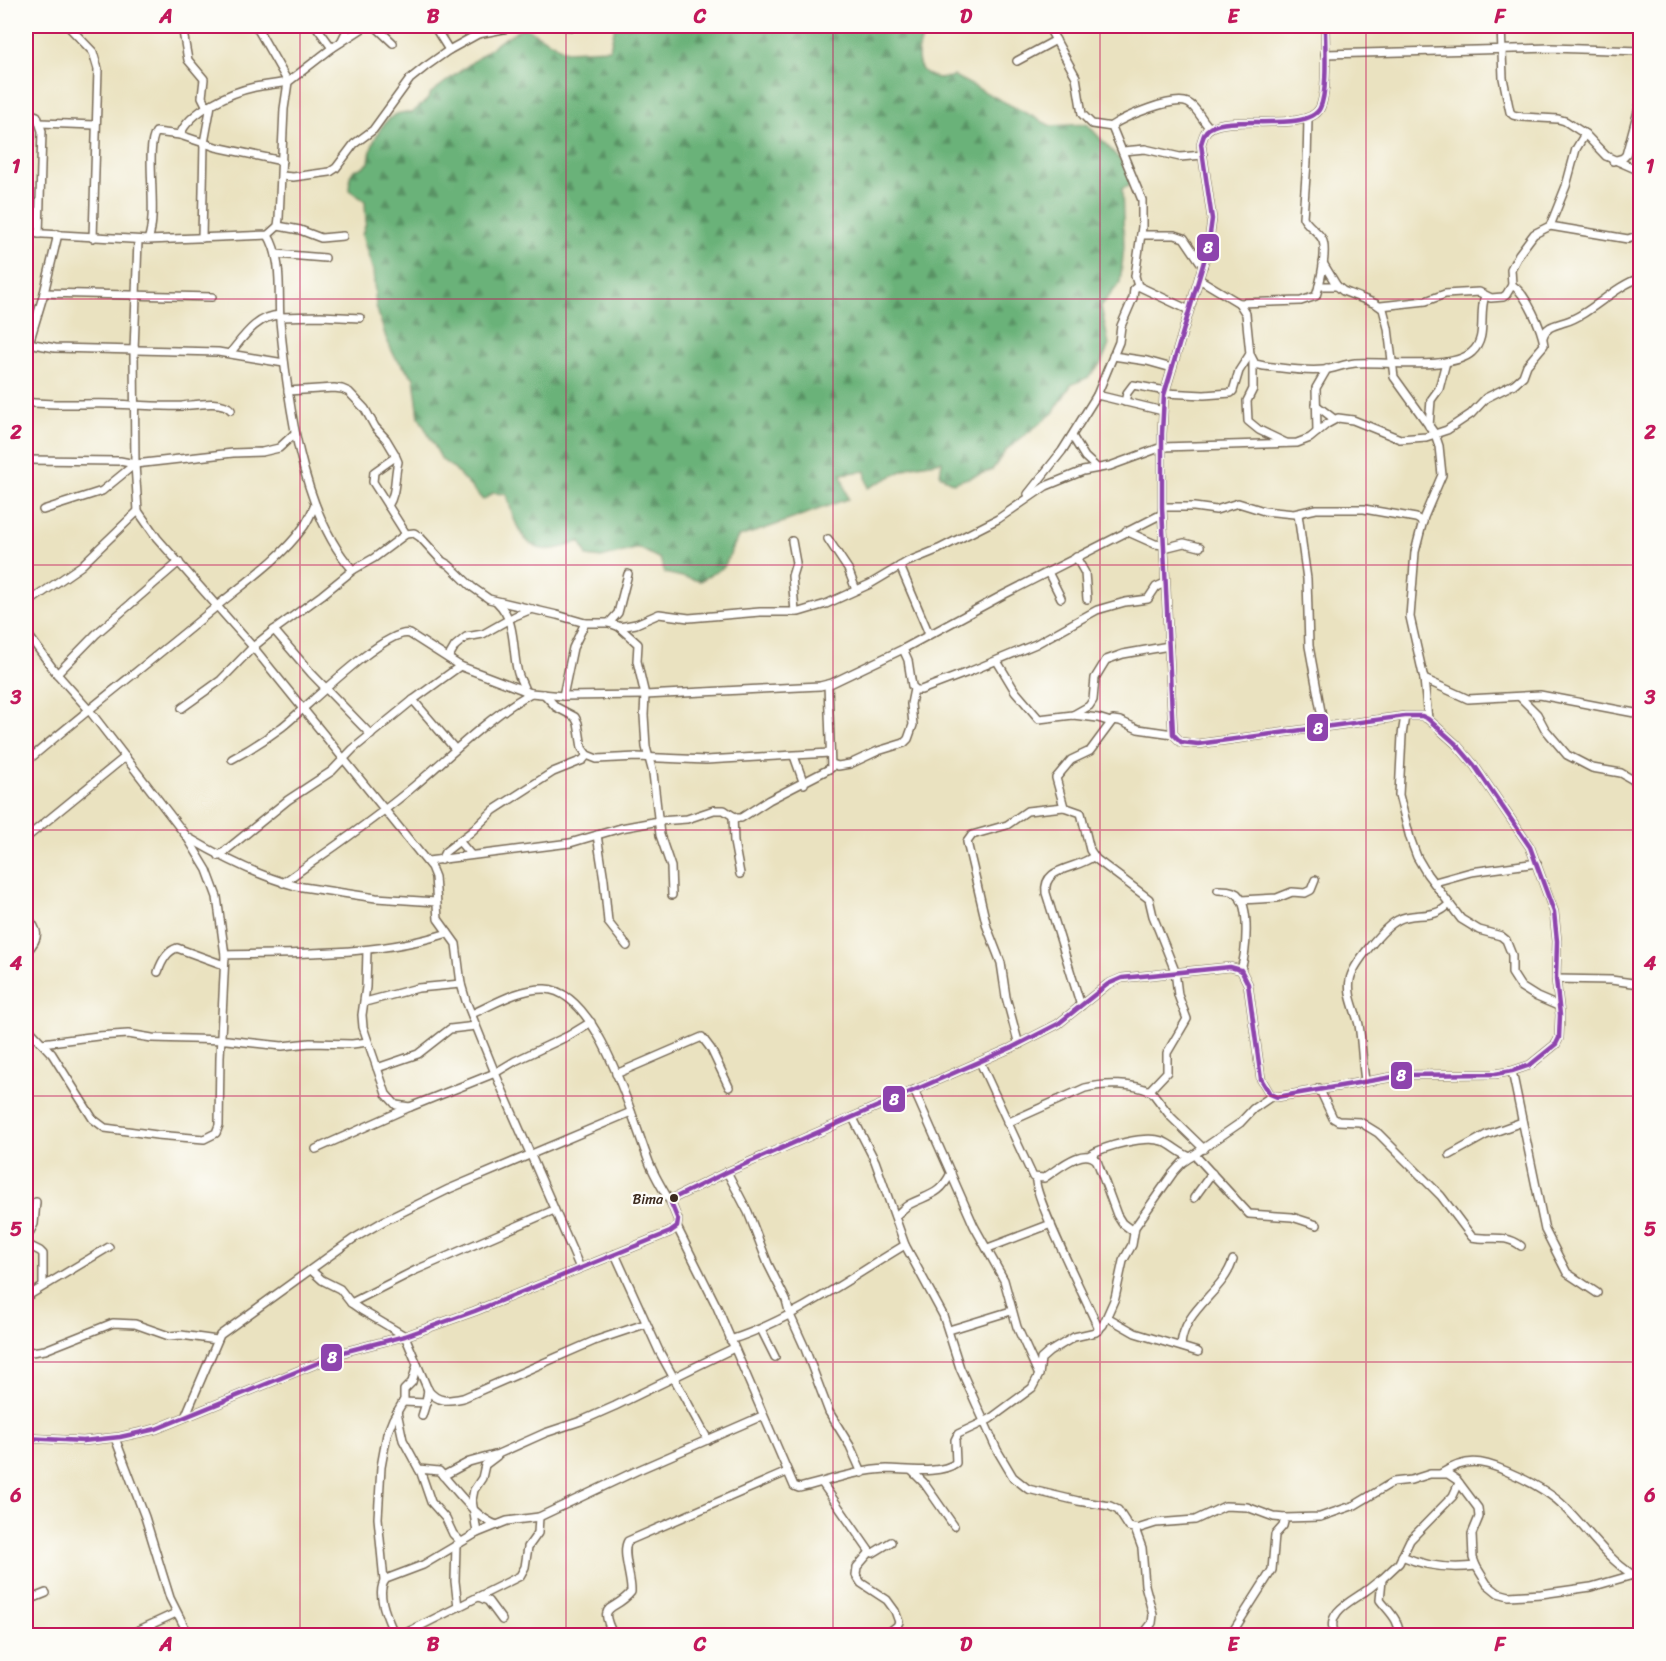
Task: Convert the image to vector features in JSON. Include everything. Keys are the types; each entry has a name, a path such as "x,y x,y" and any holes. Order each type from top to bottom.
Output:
{"street":[{"path":"68,26 93,52 97,60 93,238"},
{"path":"183,26 188,60 204,79 202,95 206,108 202,238"},
{"path":"26,233 148,240 268,235 278,226 284,109 288,82 256,26"},
{"path":"316,26 332,48"},
{"path":"341,42 349,26"},
{"path":"180,135 187,122 206,108 246,89 288,82 332,48 366,26"},
{"path":"375,26 393,43"},
{"path":"434,26 449,50"},
{"path":"282,176 323,173 336,168 354,144 373,130 383,119 410,80 449,50 494,26"},
{"path":"485,32 519,26"},
{"path":"562,26 584,26"},
{"path":"1048,26 1076,77 1082,114 1092,124 1111,126 1144,110 1183,102 1189,104 1210,128"},
{"path":"1173,734 1163,546 1163,411 1165,392 1208,248 1212,219 1201,144 1205,132 1222,124 1290,121 1314,115 1320,108 1324,89 1325,26"},
{"path":"1501,26 1505,94 1510,112 1522,117 1558,119 1585,134 1613,161 1641,171"},
{"path":"1017,62 1056,40"},
{"path":"1325,54 1551,48 1637,50 1641,59"},
{"path":"1613,161 1626,155 1641,104"},
{"path":"26,112 38,116 40,123 39,234"},
{"path":"1199,279 1239,303 1258,304 1311,299 1316,296 1325,249 1322,237 1303,217 1308,118"},
{"path":"40,123 95,125"},
{"path":"1111,126 1142,200 1136,276 1138,286"},
{"path":"148,240 153,223 153,137 158,132 180,135 204,143 282,161"},
{"path":"1550,226 1566,186 1576,149 1585,134"},
{"path":"1123,151 1145,149 1180,157 1203,155"},
{"path":"278,226 300,230 321,238 343,236"},
{"path":"1323,263 1337,286 1347,294 1381,306 1426,301 1445,294 1479,292 1491,298 1503,297 1512,285 1511,269 1534,234 1550,226 1628,239 1637,236 1641,228"},
{"path":"58,234 44,293 27,348 231,352 285,363"},
{"path":"268,235 276,254 280,316 294,434 315,505 342,558 353,570"},
{"path":"1141,235 1175,235 1184,238 1203,266"},
{"path":"138,240 138,295 134,351 135,464 138,511 157,538 253,647 406,838 428,861 435,877 440,923 456,944 461,984 476,1026 580,1268"},
{"path":"276,254 325,258"},
{"path":"1543,337 1545,332 1556,323 1567,321 1606,296 1641,279"},
{"path":"1316,405 1334,419 1353,420 1400,439 1418,438 1453,427 1477,409 1486,398 1514,384 1523,376 1527,365 1544,345 1543,337 1523,296 1512,285"},
{"path":"1138,286 1189,310"},
{"path":"1024,500 1072,436 1097,395 1119,342 1121,326 1133,298 1134,289 1138,286"},
{"path":"1319,286 1337,286"},
{"path":"44,293 212,297"},
{"path":"1252,358 1264,366 1327,369 1355,363 1446,362 1471,354 1480,342 1481,308 1485,296"},
{"path":"1239,303 1246,315 1252,358 1253,389 1247,401 1249,423 1263,433 1286,443"},
{"path":"1381,306 1387,321 1391,363 1398,385 1435,434 1441,455 1442,475 1422,522 1415,552 1410,617 1424,679 1428,719"},
{"path":"231,352 257,324 271,316 360,318"},
{"path":"1113,356 1147,361 1172,368"},
{"path":"1125,402 1127,393 1133,385 1165,392 1204,395 1231,393 1239,371 1252,358"},
{"path":"1429,426 1431,400 1439,389 1446,362"},
{"path":"1317,432 1317,384 1327,369"},
{"path":"288,391 322,388 345,390 365,409 375,428 386,439 398,462 394,473 394,491 388,506"},
{"path":"1097,395 1163,411"},
{"path":"26,402 52,405 212,405 225,406 231,410"},
{"path":"618,626 636,624 659,614 689,618 808,610 856,590 998,519 1046,486 1083,471 1110,466 1162,447 1304,441 1334,419"},
{"path":"43,510 102,490 127,468 135,464 177,458 262,452 279,448 294,434"},
{"path":"1072,436 1086,459 1096,468"},
{"path":"395,455 372,476 375,486 406,534"},
{"path":"26,460 120,461 135,464"},
{"path":"232,759 269,737 325,688 384,642 401,633 410,634 460,666 528,692 544,694 563,696 645,695 828,684 843,679 903,649 1162,510 1194,507 1216,510 1238,503 1271,512 1298,514 1316,508 1364,509 1416,518 1422,522"},
{"path":"26,762 217,607 277,555 307,522 315,505"},
{"path":"26,604 81,566 138,511"},
{"path":"1298,514 1307,579 1309,646 1324,728"},
{"path":"1126,531 1163,546 1184,543 1200,547"},
{"path":"182,708 221,680 253,647 274,630 353,570 374,558 406,534 414,533 442,561 449,564 472,587 489,599 585,623 609,623 618,626 638,644 637,661 645,695 645,733 653,773 660,835 671,867 672,895"},
{"path":"828,539 848,569 856,590"},
{"path":"792,541 796,558 792,576 795,612"},
{"path":"1076,557 1085,573 1087,599"},
{"path":"57,674 96,634 178,562"},
{"path":"900,567 929,634"},
{"path":"1048,572 1061,598"},
{"path":"609,623 618,613 628,574"},
{"path":"914,689 921,690 997,661 1036,644 1097,610 1115,604 1148,599 1156,587 1165,583"},
{"path":"497,602 508,620 514,640 517,671 528,692"},
{"path":"448,658 461,640 483,634 532,609"},
{"path":"563,696 573,648 585,623"},
{"path":"274,630 325,688 372,735"},
{"path":"26,632 187,837 199,854 213,886 220,914 225,955 220,1040 219,1129 214,1135 204,1139 102,1126 93,1119 68,1078 26,1026"},
{"path":"1073,715 1089,706 1093,700 1095,678 1106,660 1123,654 1169,646"},
{"path":"832,764 838,766 850,764 909,739 913,725 911,704 914,689 910,683 908,660 903,649"},
{"path":"472,1014 522,992 546,989 569,997 591,1022 616,1074 650,1164 671,1203 678,1220 677,1227 717,1307 791,1482 798,1488 887,1469 912,1471 953,1466 956,1461 956,1436 968,1428 986,1422 1032,1388 1039,1375 1040,1363 1044,1355 1074,1337 1099,1330 1115,1298 1123,1261 1132,1245 1135,1227 1167,1180 1182,1163 1240,1123 1253,1109 1272,1096 1292,1095 1319,1088 1404,1075 1495,1074 1512,1071 1530,1065 1556,1044 1560,1033 1554,912 1537,863 1523,836 1474,765 1456,744 1428,719 1422,716 1405,716 1198,744 1181,742 1173,734 1138,729 1115,720 1111,722 1073,715 1039,719 1014,691 997,661"},
{"path":"219,856 288,800 332,771 344,758 413,700 460,666"},
{"path":"1424,679 1465,698 1540,695 1641,714"},
{"path":"428,861 570,843 621,828 659,821 687,819 720,809 741,818 769,800 827,771 832,764 828,684"},
{"path":"283,883 385,810 455,749 528,692"},
{"path":"544,694 556,707 576,719 580,743 588,755 604,760 649,758 706,760 830,753"},
{"path":"1520,697 1538,714 1545,729 1567,755 1592,768 1621,773 1641,784"},
{"path":"413,700 455,749"},
{"path":"1405,716 1399,795 1412,846 1426,874 1435,882 1465,923 1506,940 1512,951 1512,973 1517,983 1527,992 1558,1006"},
{"path":"1064,807 1056,782 1057,774 1071,760 1090,751 1111,722"},
{"path":"441,860 445,852 494,810 553,772 583,760 588,755"},
{"path":"794,756 804,784"},
{"path":"26,838 125,757"},
{"path":"1018,1044 1008,1007 1001,963 987,927 967,842 972,835 1007,825 1027,811 1064,807 1081,813 1090,850 1094,856 1112,873 1149,899 1153,916 1175,971 1178,995 1186,1019 1167,1053 1167,1072 1150,1090"},
{"path":"733,816 734,842 741,874"},
{"path":"597,835 603,868 608,922 627,946"},
{"path":"187,837 219,856 283,883 316,891 436,902"},
{"path":"459,841 471,855"},
{"path":"1081,1006 1045,886 1049,876 1079,865 1094,856"},
{"path":"1435,882 1471,872 1537,863"},
{"path":"1241,900 1277,898 1292,892 1305,893 1311,890 1315,880"},
{"path":"1218,890 1234,892 1244,908 1246,946 1241,970 1248,984 1261,1079 1272,1096"},
{"path":"1365,1080 1359,1027 1350,991 1351,976 1377,939 1393,923 1407,916 1436,913 1449,904"},
{"path":"26,915 37,934 36,942 26,952"},
{"path":"225,955 367,950 418,942 448,933"},
{"path":"158,972 163,960 172,949 177,948 224,965"},
{"path":"367,950 362,1018 368,1042 386,1094 396,1105 410,1107"},
{"path":"671,1203 674,1198 727,1172 980,1062 1058,1024 1114,980 1175,971 1230,967 1241,970"},
{"path":"1556,979 1611,980 1641,984"},
{"path":"364,1002 418,988 461,984"},
{"path":"316,1149 410,1107 495,1073 515,1060 568,1036 591,1022"},
{"path":"377,1068 418,1054 450,1029 476,1026"},
{"path":"42,1043 128,1034 152,1038 220,1040 282,1046 368,1042"},
{"path":"616,1074 702,1037 711,1049 729,1087"},
{"path":"980,1062 1024,1159 1036,1179 1036,1187 1051,1224 1099,1330"},
{"path":"1512,1071 1548,1237 1567,1274 1597,1293"},
{"path":"1007,1123 1059,1098 1096,1085 1113,1084 1150,1090 1171,1117 1204,1149"},
{"path":"1319,1088 1333,1118 1338,1121 1360,1122 1378,1133 1441,1196 1472,1237 1501,1237 1511,1239 1521,1246"},
{"path":"914,1090 974,1226 1004,1280 1011,1311 1039,1375"},
{"path":"185,1416 205,1375 220,1335 353,1239 449,1189 631,1112"},
{"path":"854,1118 874,1161 905,1245 938,1303 960,1368 1006,1467 1019,1483 1040,1493 1110,1506 1118,1510 1128,1525 1135,1529 1142,1548 1145,1586 1153,1615 1152,1623 1142,1635"},
{"path":"1450,1155 1486,1135 1522,1122"},
{"path":"1036,1179 1044,1178 1069,1161 1115,1144 1156,1140 1166,1143 1180,1153 1193,1156 1212,1173 1249,1214 1292,1217 1317,1225"},
{"path":"1090,1155 1097,1161 1117,1215 1122,1223 1134,1232"},
{"path":"727,1172 748,1212 768,1264 786,1300 829,1412 850,1446 862,1473"},
{"path":"895,1216 909,1205 944,1187 951,1173"},
{"path":"1194,1198 1212,1173"},
{"path":"36,1202 33,1224 26,1244 43,1254 43,1286"},
{"path":"351,1303 416,1270 554,1210"},
{"path":"988,1248 1051,1224"},
{"path":"26,1438 83,1441 115,1438 156,1429 347,1352 405,1336 501,1301 670,1232 677,1227"},
{"path":"730,1341 790,1315 905,1245"},
{"path":"26,1297 109,1247"},
{"path":"615,1254 645,1324 708,1440"},
{"path":"1180,1346 1183,1332 1191,1318 1227,1276 1233,1260"},
{"path":"311,1270 322,1280 340,1289 351,1303 405,1336 428,1389 434,1397 441,1401 463,1398 594,1341 645,1324"},
{"path":"949,1330 1011,1311"},
{"path":"1107,1317 1135,1333 1198,1352"},
{"path":"26,1351 31,1353 45,1350 109,1323 135,1324 169,1336 181,1335 217,1340"},
{"path":"385,1323 389,1340"},
{"path":"761,1329 775,1358"},
{"path":"443,1476 475,1460 498,1454 545,1433 598,1414 734,1348"},
{"path":"417,1365 412,1382 404,1390 403,1402 387,1434 381,1467 378,1518 384,1581 382,1592 385,1609 397,1635 522,1575 528,1547 538,1533 539,1517"},
{"path":"422,1416 428,1389"},
{"path":"403,1402 426,1402"},
{"path":"397,1412 404,1442 419,1469 431,1502 446,1519 459,1544 455,1581 458,1607"},
{"path":"384,1581 423,1565 477,1533 512,1520 539,1517 636,1471 762,1416"},
{"path":"115,1438 145,1517 176,1613 189,1635"},
{"path":"477,1533 472,1500 474,1490 482,1478 484,1467 498,1454"},
{"path":"1442,1473 1458,1463 1475,1462 1526,1479 1564,1506 1613,1559 1637,1576"},
{"path":"419,1469 437,1471 484,1520 496,1525"},
{"path":"912,1471 924,1482 954,1526"},
{"path":"614,1635 607,1622 606,1613 631,1592 625,1550 628,1541 787,1472"},
{"path":"1135,1529 1156,1523 1195,1520 1225,1506 1247,1507 1274,1517 1285,1518 1330,1514 1355,1505 1390,1482 1442,1473 1450,1475 1475,1501 1479,1512 1471,1542 1476,1566 1487,1584 1496,1592 1509,1596 1580,1589 1637,1576"},
{"path":"822,1483 870,1552"},
{"path":"1335,1635 1332,1623 1335,1617 1353,1598 1366,1592 1399,1563 1410,1540 1452,1497 1459,1483"},
{"path":"1230,1635 1272,1570 1275,1535 1283,1526 1285,1518"},
{"path":"843,1635 880,1635 894,1629 899,1622 895,1611 886,1600 861,1582 856,1575 857,1567 870,1552 873,1553 891,1542"},
{"path":"1402,1556 1450,1569 1476,1566"},
{"path":"1382,1579 1380,1600 1397,1622 1398,1635"},
{"path":"26,1601 46,1593"},
{"path":"479,1597 488,1601 502,1620"},
{"path":"126,1635 176,1613"}],"green space":[{"path":"615,26 911,26 923,36 918,51 919,63 921,69 930,76 942,78 954,76 1051,126 1087,124 1122,162 1132,184 1122,189 1124,247 1120,283 1101,306 1109,345 1101,363 1089,377 1071,385 1053,413 1006,450 992,470 953,483 940,475 942,461 912,466 868,488 865,471 841,474 848,499 738,537 724,567 700,581 665,573 660,559 639,548 601,558 587,556 580,541 550,550 534,546 521,532 506,494 493,493 483,500 453,468 442,460 419,417 414,378 395,357 386,338 376,306 373,271 362,235 366,223 365,201 349,190 350,176 354,170 369,163 371,149 377,135 391,117 399,113 412,113 427,100 431,93 502,40 524,27 566,51 610,49"}],"transit line":[{"name":"8","path":"26,1438 83,1441 120,1437 156,1429 347,1351 405,1336 475,1311 670,1232 677,1227 678,1220 671,1203 674,1198 727,1172 1011,1048 1058,1024 1108,984 1122,978 1230,967 1241,970 1248,984 1261,1079 1270,1094 1277,1097 1404,1075 1495,1074 1512,1071 1530,1065 1556,1044 1559,1038 1560,1015 1556,979 1557,941 1554,912 1530,847 1474,765 1456,744 1428,719 1422,716 1405,716 1198,744 1181,742 1173,734 1162,507 1162,434 1164,395 1208,248 1212,219 1201,144 1206,131 1221,124 1286,122 1301,120 1313,115 1323,101 1326,68 1325,26"}],"place":[{"name":"Bima","path":"674,1198"}]}
